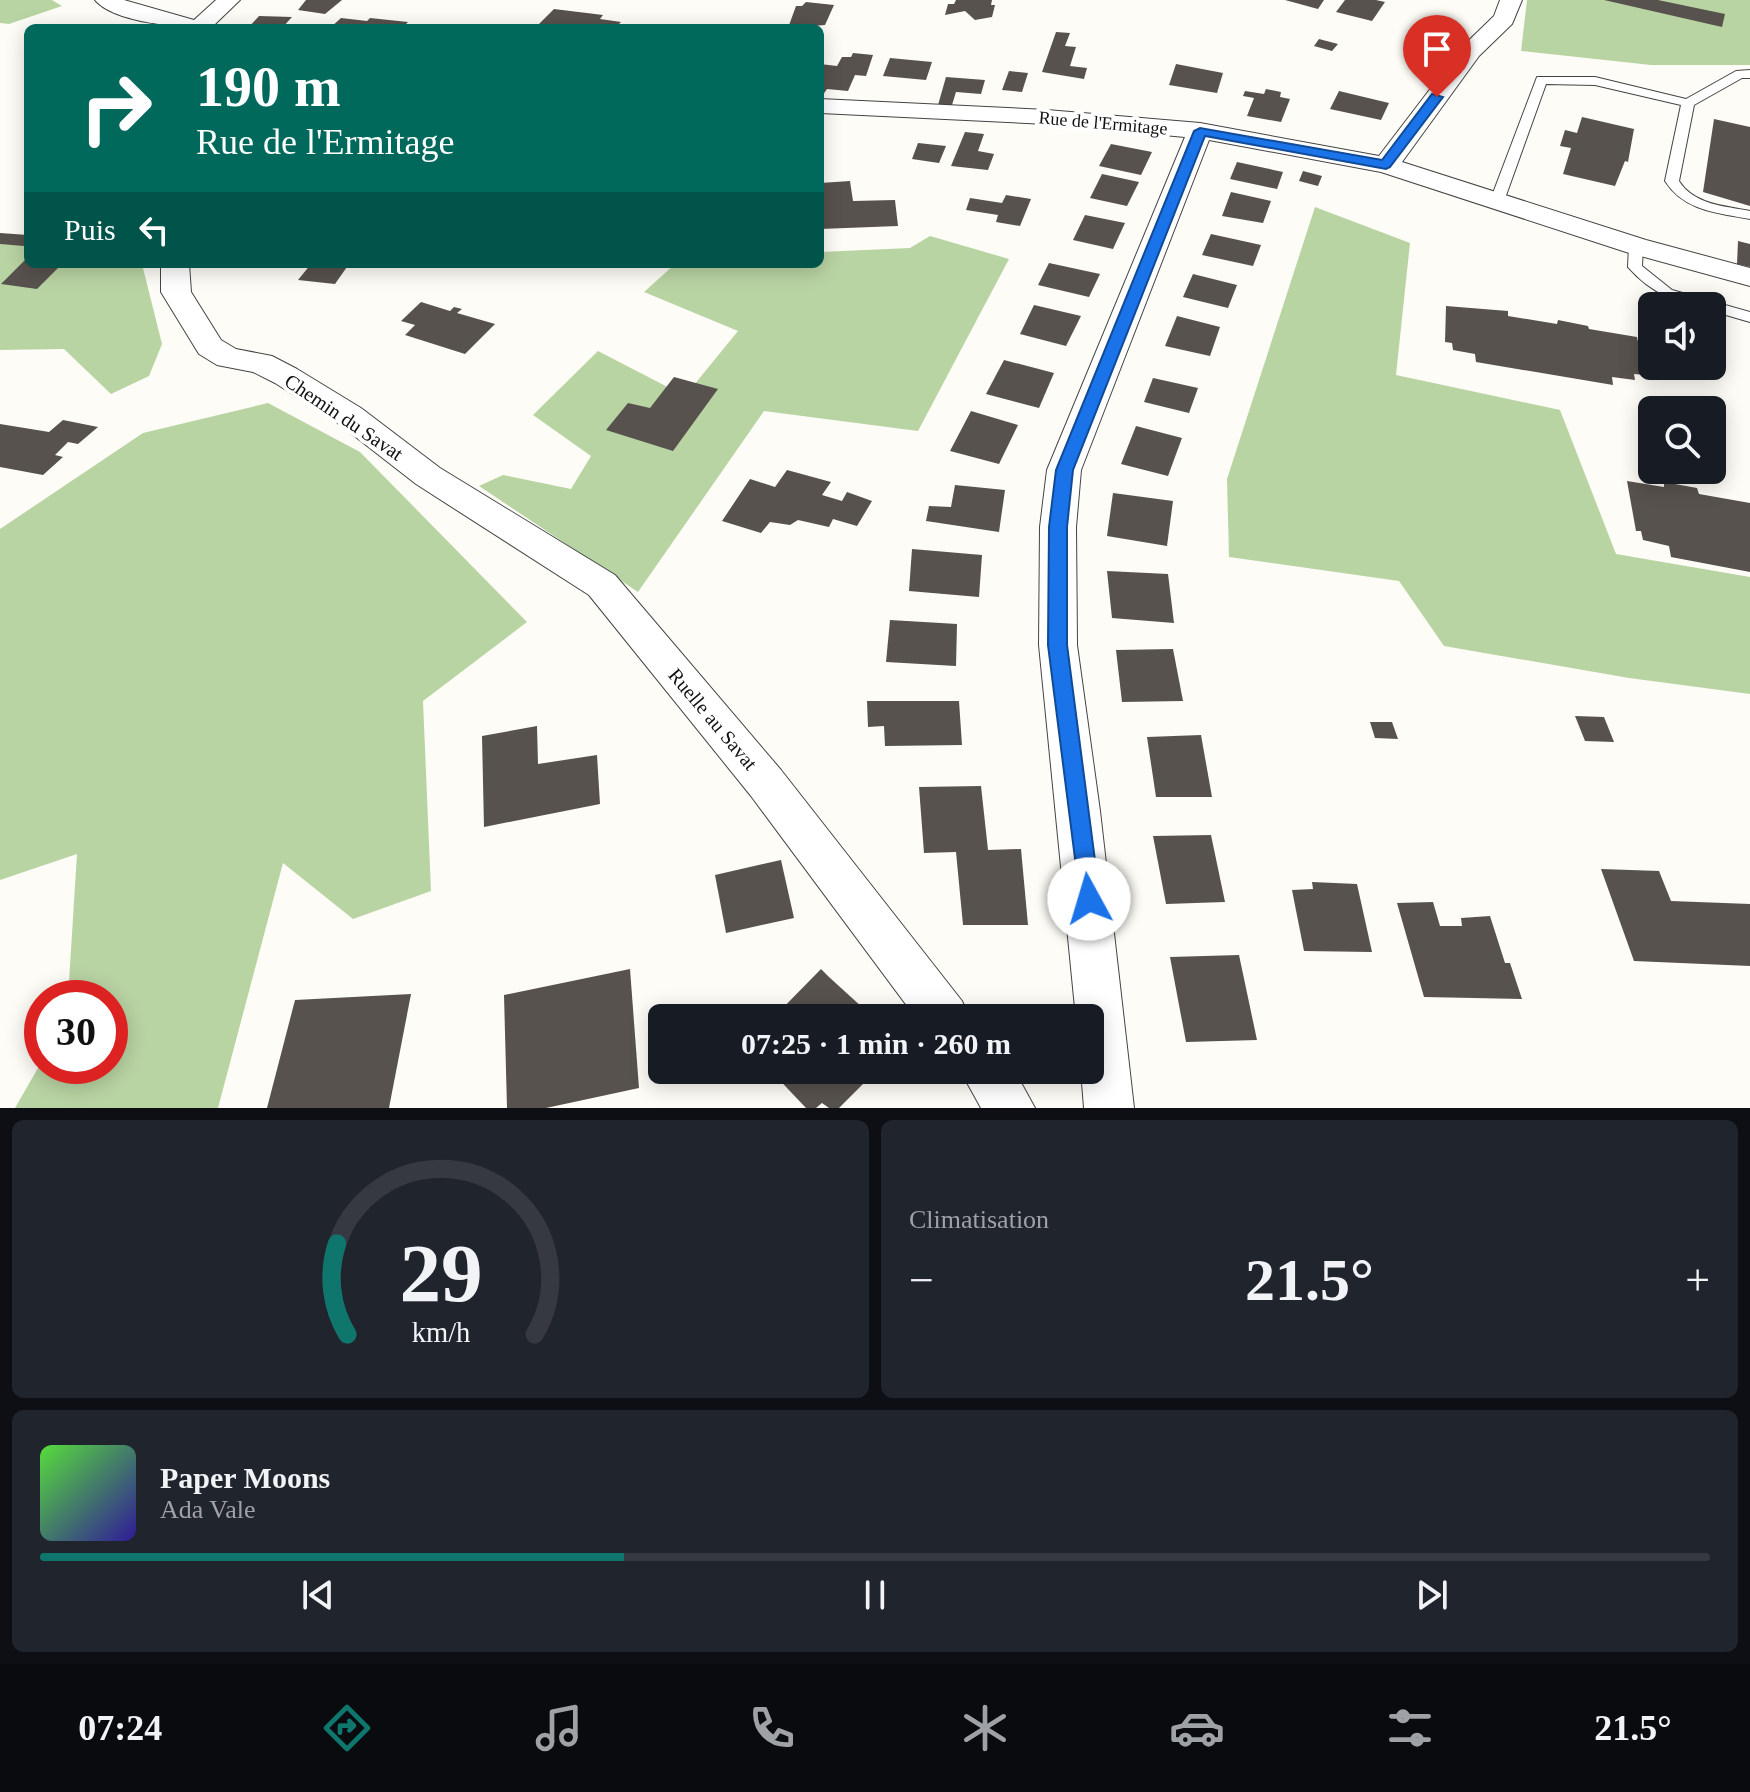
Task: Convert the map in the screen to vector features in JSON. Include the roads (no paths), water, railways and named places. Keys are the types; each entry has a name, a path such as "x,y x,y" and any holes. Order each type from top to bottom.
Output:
{"street":[{"path":"106,0 124,8 185,24"},
{"path":"204,24 229,0"},
{"path":"1386,165 1471,51 1504,19 1511,0"},
{"name":"Rue de l'Ermitage","path":"824,106 1047,117 1200,131 1386,165 1636,246 1750,277"},
{"path":"1109,1108 1081,826 1058,645 1058,527 1064,470 1200,131"},
{"name":"Chemin du Savat","path":"175,268 176,292 210,347 228,358 261,363 286,376 350,416 428,476"},
{"name":"Ruelle au Savat","path":"428,476 602,585 766,783 934,1004"},
{"path":"994,1084 1010,1108"}],"lane":[{"path":"1497,201 1541,80 1595,81 1688,103 1740,74 1750,74"},
{"path":"1688,103 1672,181 1674,186 1696,202 1750,215"},
{"path":"1636,246 1635,267 1666,292"},
{"path":"1726,310 1750,317"}]}
